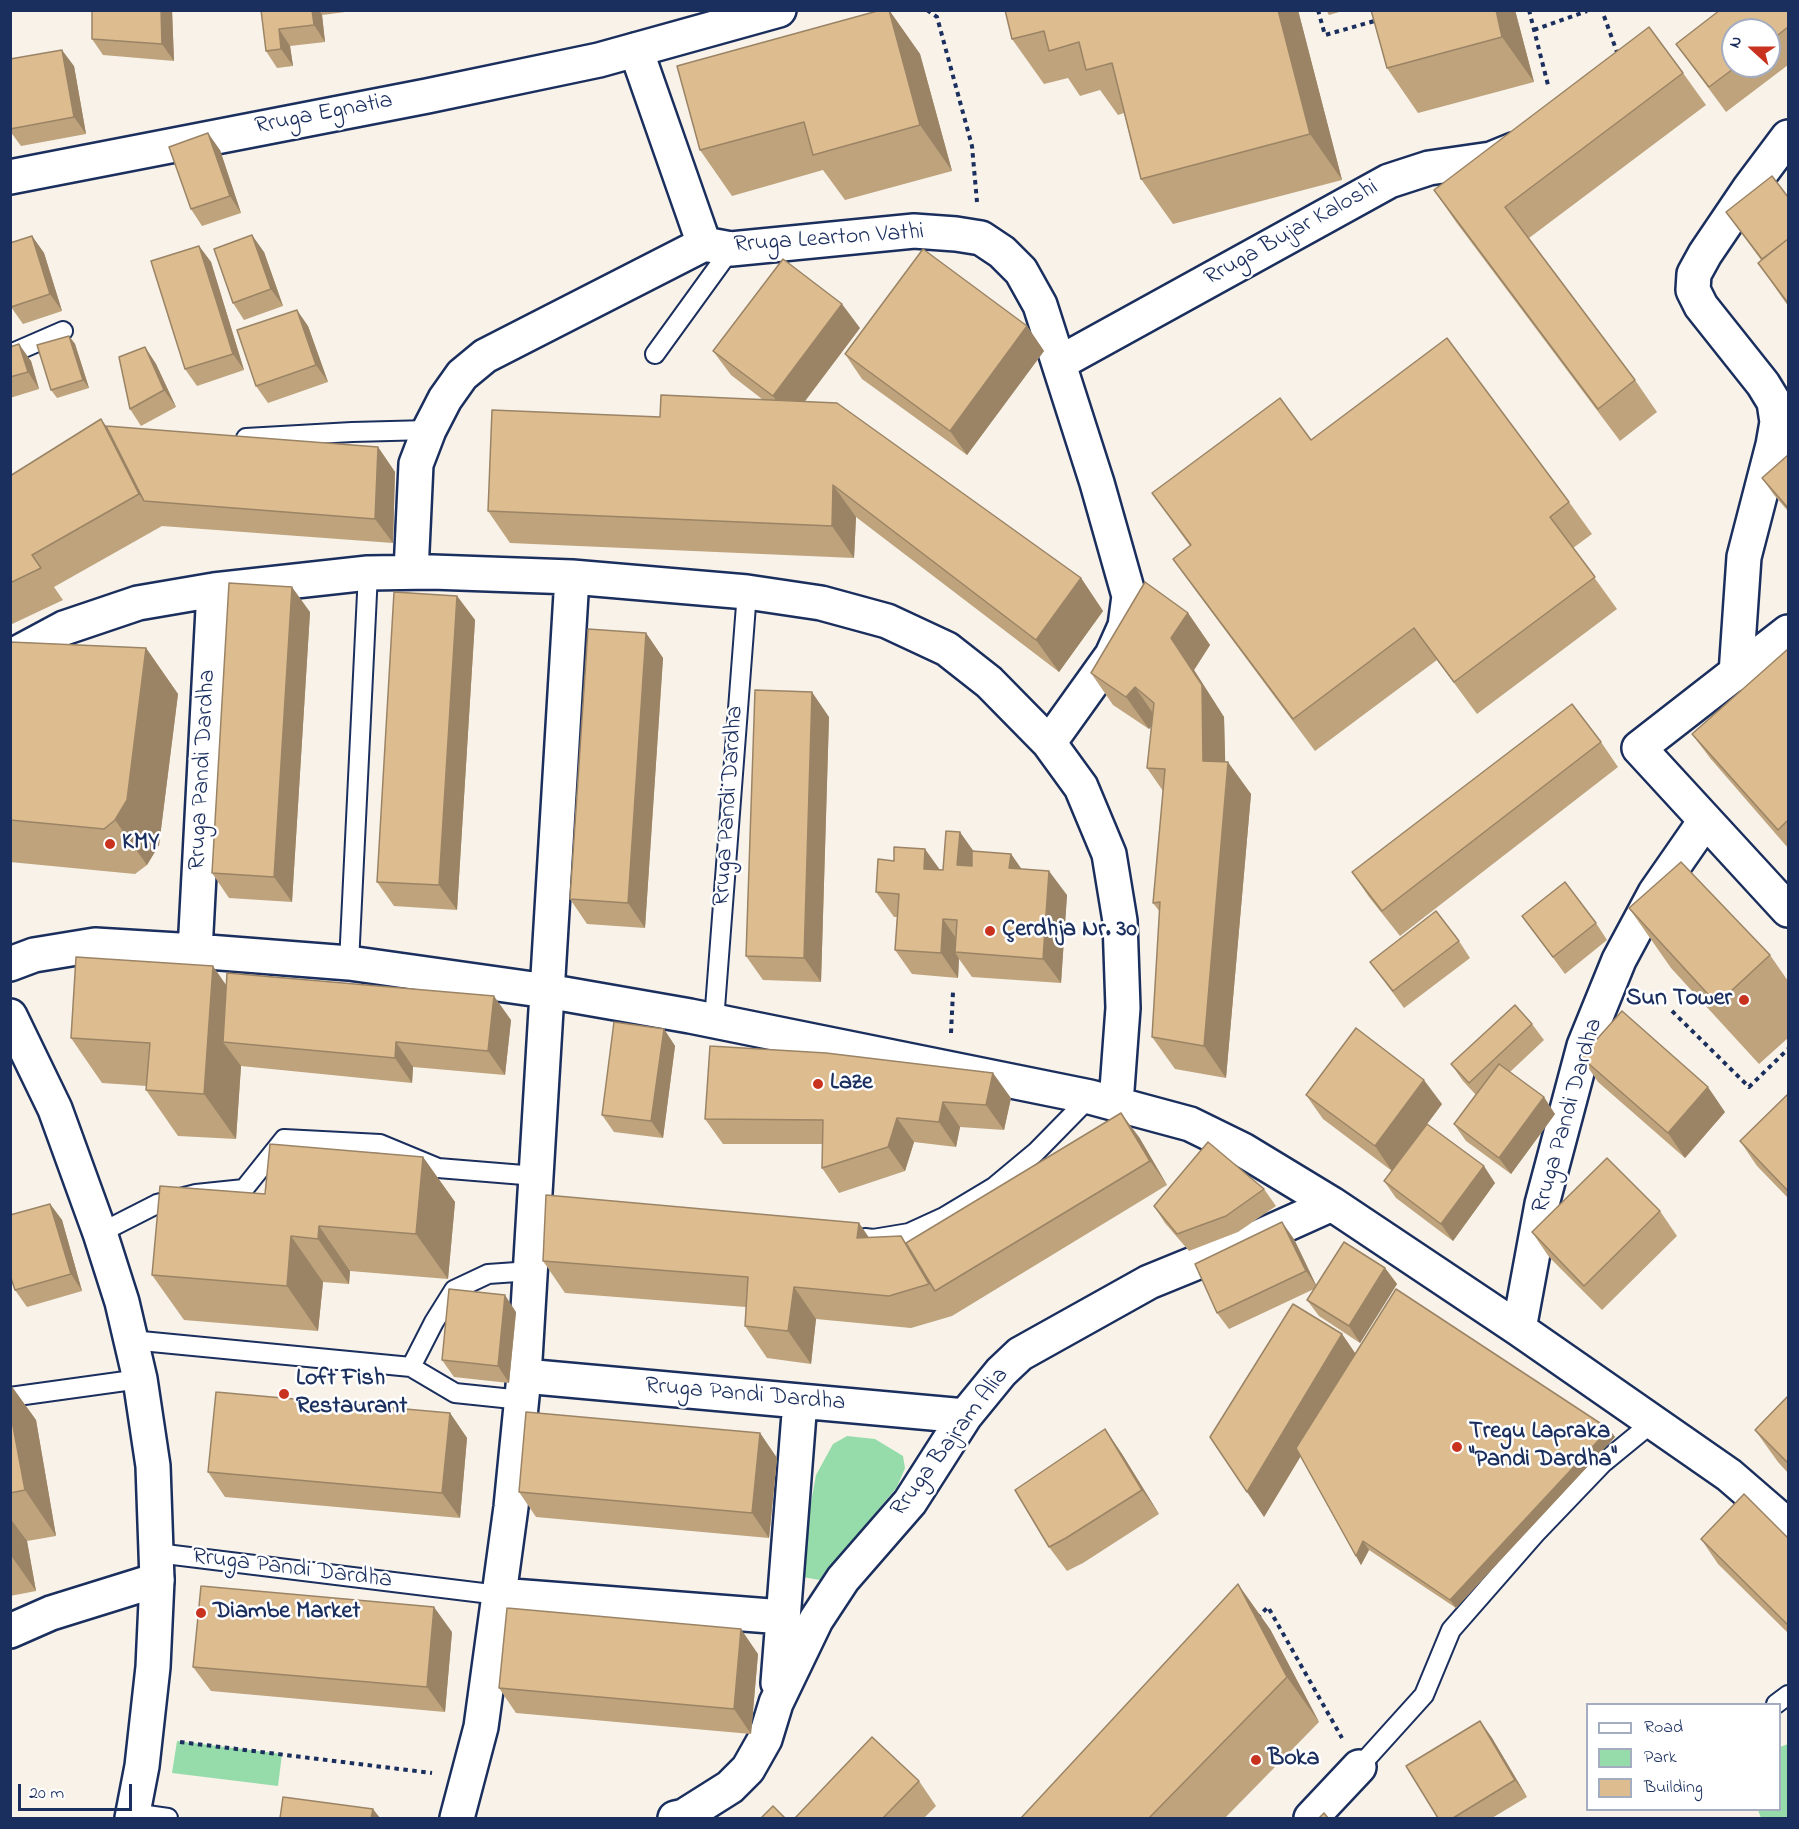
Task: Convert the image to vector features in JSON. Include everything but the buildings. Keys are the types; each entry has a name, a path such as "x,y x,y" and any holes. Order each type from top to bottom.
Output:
{"street":[{"name":"Rruga Egnatia","path":"10,177 599,60 779,10"},
{"path":"636,50 718,247"},
{"path":"1736,674 1744,557 1781,439 1774,402 1763,384 1701,306 1693,290 1694,274 1749,189 1788,137"},
{"name":"Rruga Bujar Kaloshi","path":"1059,363 1389,181 1429,168 1491,159 1537,140"},
{"name":"Rruga Learton Vathi","path":"411,572 416,464 429,430 446,399 462,375 485,356 718,247 914,231 981,238 1002,252 1022,271 1040,305 1129,596 1125,626 1112,655 1049,743"},
{"path":"10,657 64,628 138,603 214,590 368,573 411,572 572,577 747,592 821,603 887,621 947,649 989,682 1049,743 1081,787 1109,854 1120,921 1124,1008 1103,1100"},
{"path":"457,1818 481,1727 511,1507 523,1388 531,1271 540,1210 536,1176 572,577"},
{"name":"Rruga Pandi Dardha","path":"195,951 214,590"},
{"path":"1788,632 1639,748 1788,910"},
{"name":"Rruga Pandi Dardha","path":"1520,1329 1542,1204 1584,1046 1619,960 1655,893 1705,821"},
{"path":"10,964 34,955 95,945 349,963 547,991 714,1021 1103,1100 1190,1124 1243,1150 1332,1204 1520,1329 1729,1475 1788,1526"},
{"name":"Rruga Pandi Dardha","path":"10,1016 55,1109 100,1233 122,1302 140,1380 153,1466 157,1567 153,1667 142,1766 132,1816"},
{"name":"Rruga Bajram Alia","path":"675,1818 684,1816 730,1787 748,1769 765,1739 776,1703 816,1620 843,1579 910,1502 965,1416 1001,1372 1020,1354 1149,1282 1332,1204"},
{"name":"Rruga Pandi Dardha","path":"523,1388 800,1401 965,1416"},
{"name":"Rruga Bajram Alia","path":"776,1703 800,1401"},
{"path":"10,1631 157,1567"},
{"path":"499,1595 783,1617"},
{"path":"1311,1818 1359,1767"}],"lane":[{"path":"655,354 718,247"},
{"path":"10,354 63,331"},
{"path":"246,438 429,430"},
{"path":"349,963 368,573"},
{"name":"Rruga Pandi Dardha","path":"714,1021 747,592"},
{"path":"850,1237 873,1239 909,1233 944,1217 994,1187 1103,1100"},
{"path":"100,1233 157,1204 196,1194 244,1189 284,1139 380,1144 438,1168 536,1176"},
{"path":"411,1367 434,1322 454,1290 488,1274 531,1271"},
{"name":"Rruga Pandi Dardha","path":"131,1340 411,1367 455,1394 523,1388"},
{"path":"10,1397 140,1380"},
{"path":"1359,1767 1424,1695 1451,1630 1535,1534 1603,1463 1653,1422"},
{"name":"Rruga Pandi Dardha","path":"157,1567 499,1595"},
{"name":"Rruga Pandi Dardha","path":"132,1816 168,1818"}],"path":[{"path":"927,10 937,17 972,146 981,238"},
{"path":"1318,10 1325,35 1382,19"},
{"path":"1529,10 1548,85"},
{"path":"1534,30 1587,11"},
{"path":"1604,16 1619,56"},
{"path":"1672,1011 1749,1087 1788,1049"},
{"path":"1252,1623 1269,1606 1359,1767"},
{"path":"144,1737 468,1777"}],"green space":[{"path":"847,1436 875,1439 903,1456 905,1468 897,1487 820,1580 802,1577 799,1568 816,1475 833,1444"},
{"path":"177,1741 282,1754 278,1786 172,1773"},
{"path":"1788,1744 1788,1818 1761,1818 1758,1811 1781,1811 1781,1747"}],"place":[{"name":"KMY","path":"110,844"},
{"name":"Çerdhja Nr. 30","path":"990,931"},
{"name":"Sun Tower","path":"1744,1000"},
{"name":"Laze","path":"818,1084"},
{"name":"Loft Fish Restaurant","path":"284,1394"},
{"name":"Tregu Lapraka \"Pandi Dardha\"","path":"1457,1447"},
{"name":"Diambe Market","path":"201,1613"},
{"name":"Boka","path":"1256,1760"}]}
